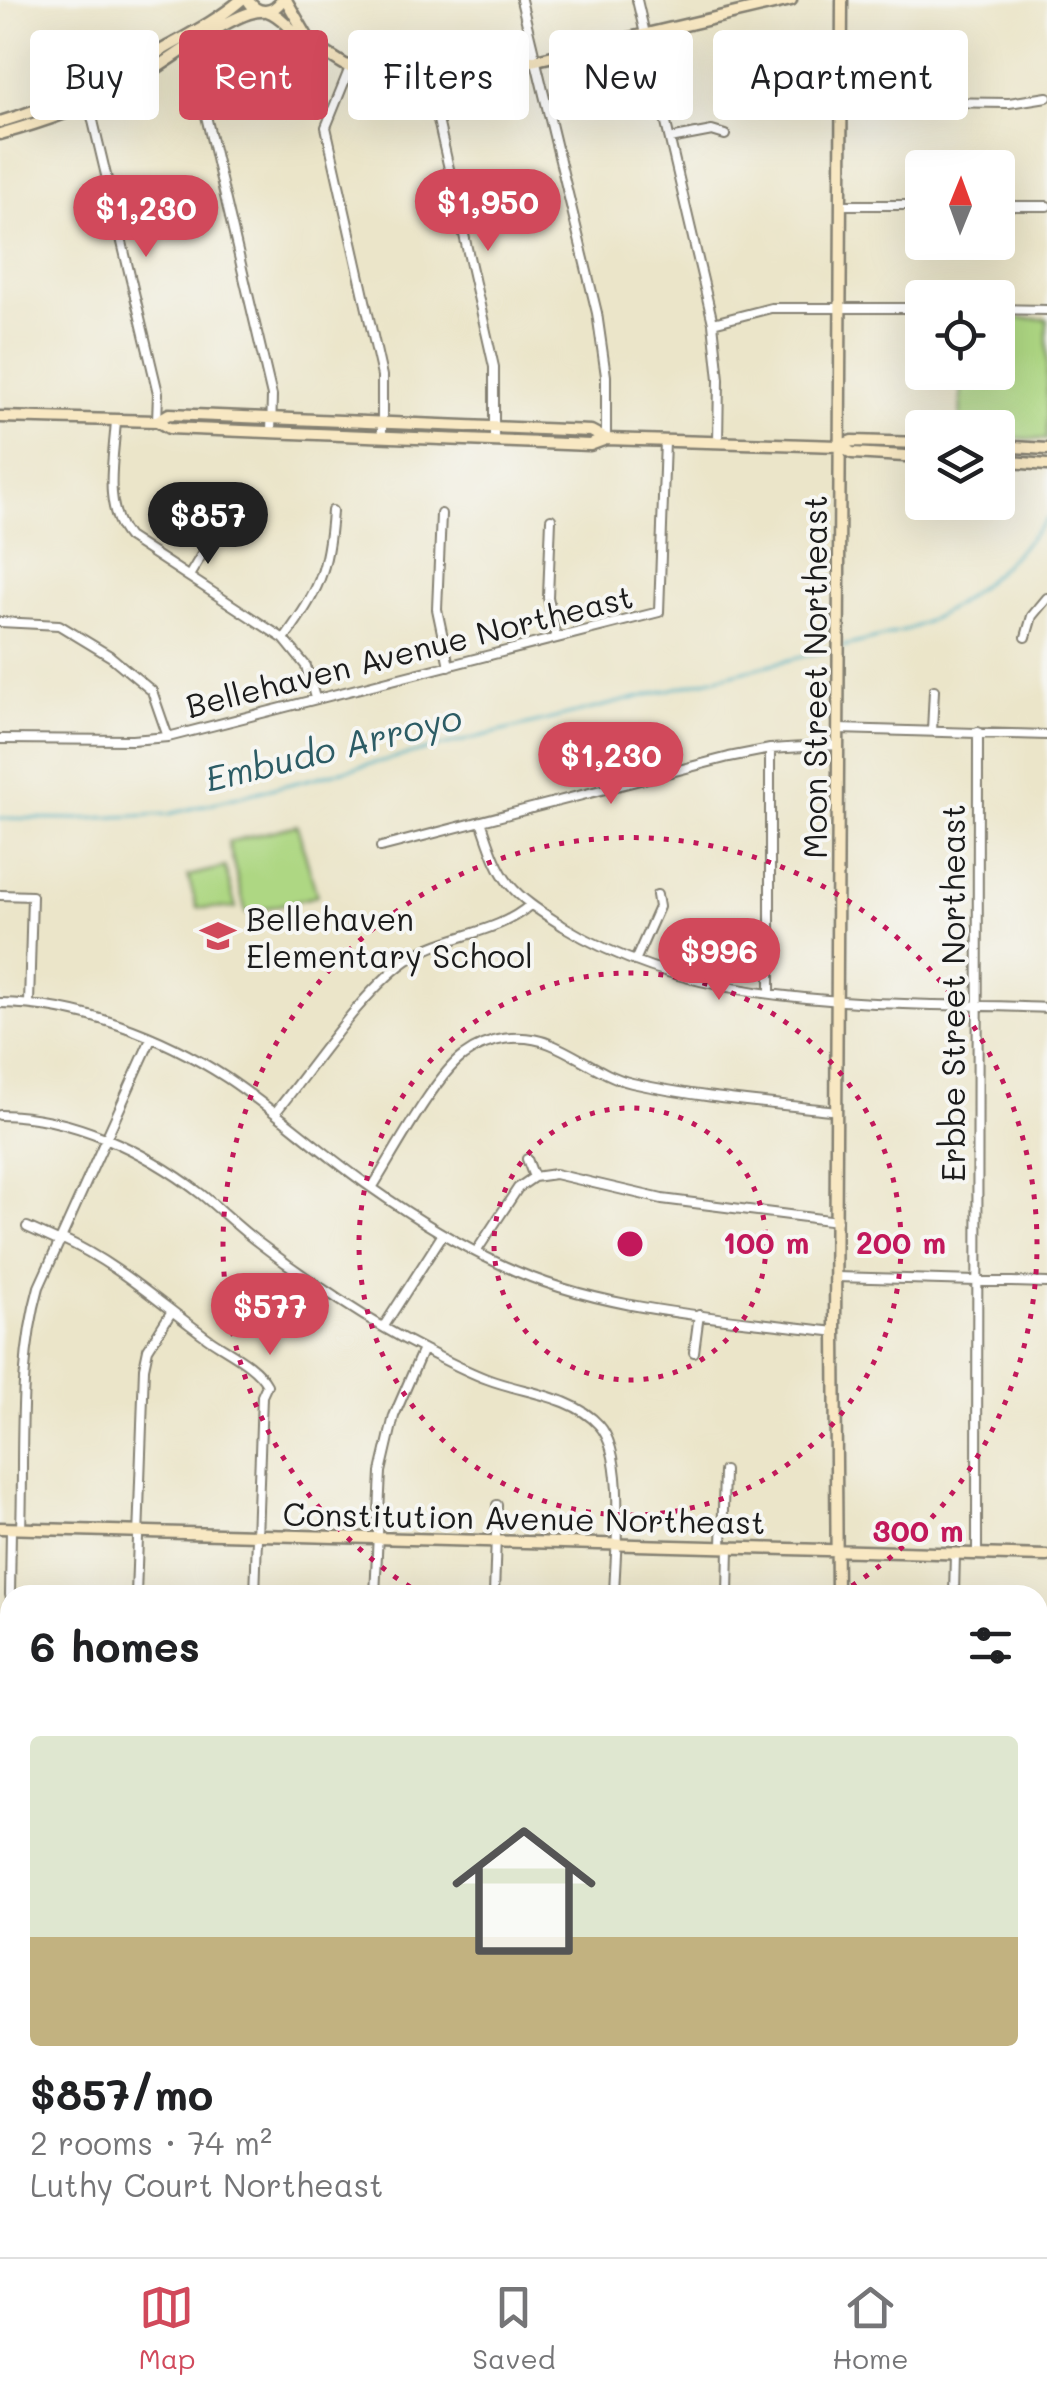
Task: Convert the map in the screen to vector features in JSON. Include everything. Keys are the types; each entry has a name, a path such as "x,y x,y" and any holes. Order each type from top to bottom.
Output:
{"street":[{"path":"159,52 244,0 282,18 293,30"},
{"path":"216,30 236,16 276,8 284,0 303,30"},
{"path":"521,0 600,328 606,376 606,439"},
{"path":"638,0 645,30"},
{"path":"663,30 754,4 790,0"},
{"name":"Moon Street Northeast","path":"842,0 842,30"},
{"path":"159,60 166,56 169,46"},
{"path":"529,62 549,57"},
{"path":"348,72 326,127 382,376 382,437"},
{"path":"968,102 1047,98"},
{"path":"0,122 30,111"},
{"path":"32,124 36,120"},
{"path":"0,134 43,120"},
{"path":"93,120 158,393 157,421"},
{"path":"207,120 272,396 271,433"},
{"path":"438,120 488,332 496,384 494,441"},
{"path":"666,120 713,323 719,378 718,443"},
{"name":"Moon Street Northeast","path":"837,1585 842,120"},
{"path":"670,139 712,131 725,135"},
{"path":"841,204 905,205"},
{"path":"1015,206 1047,206"},
{"path":"713,323 771,308 905,308"},
{"path":"1015,309 1047,310"},
{"path":"157,421 169,414 590,432 606,439 666,442 840,446 852,442 905,443"},
{"path":"0,417 157,421 169,428 590,445 606,439"},
{"path":"116,420 112,500 115,522 128,536 284,638 306,666 314,698"},
{"name":"Bellehaven Avenue Northeast","path":"0,739 168,737 659,612 666,442"},
{"path":"840,446 852,453 905,456"},
{"path":"1015,447 1047,449"},
{"path":"1015,462 1047,465"},
{"path":"189,576 211,539 221,505"},
{"path":"284,638 311,601 324,574 330,552 332,512"},
{"path":"441,514 437,609 449,666"},
{"path":"551,519 548,597 549,619 556,638"},
{"path":"1026,636 1032,616 1047,598"},
{"path":"0,622 58,625 110,656 152,691 168,737"},
{"path":"932,731 934,690"},
{"path":"838,730 1047,735"},
{"name":"Erbbe Street Northeast","path":"977,1554 978,732"},
{"path":"382,847 730,757 838,745"},
{"path":"770,750 770,993"},
{"path":"482,821 502,874 530,905 585,939 701,982 838,1002 1047,1008"},
{"path":"635,960 659,907 657,895"},
{"path":"0,896 32,896 29,1004"},
{"path":"275,1112 355,1013 400,965 441,942 514,919 530,905"},
{"path":"0,1003 76,1012 151,1039 209,1067 275,1112 372,1188 443,1234 543,1283 623,1302 835,1332"},
{"path":"372,1188 449,1070 460,1057 488,1041 520,1038 549,1044 628,1083 837,1111"},
{"path":"10,1585 25,1354 39,1287 151,1039"},
{"path":"0,1115 60,1120 169,1171 272,1253 384,1326 489,1380 577,1408 598,1424 612,1445 616,1468 614,1585"},
{"path":"527,1159 534,1177"},
{"path":"476,1252 518,1188 534,1177 555,1174 662,1200 837,1221"},
{"path":"27,1227 97,1254 261,1374 267,1385 262,1396 255,1585"},
{"path":"384,1326 443,1234"},
{"path":"836,1276 1047,1282"},
{"path":"136,1585 144,1368 148,1349 172,1311"},
{"path":"694,1352 699,1314"},
{"path":"375,1585 381,1472 394,1416 423,1349"},
{"path":"724,1471 727,1585"},
{"path":"494,1585 497,1505"},
{"name":"Constitution Avenue Northeast","path":"11,1528 1047,1556"},
{"path":"954,1585 955,1554"}],"green space":[{"path":"1015,318 1047,319 1047,440 1015,438 1015,410 961,410 961,390 1015,390"},
{"path":"297,825 317,896 246,913 228,842"},
{"path":"225,867 236,908 197,908 188,876"}],"waterway":[{"name":"Embudo Arroyo","path":"841,647 907,629 954,606 1003,566 1047,519"},
{"name":"Embudo Arroyo","path":"0,818 169,814 833,649"}],"place":[{"name":"Bellehaven Elementary School","path":"218,936"}]}
